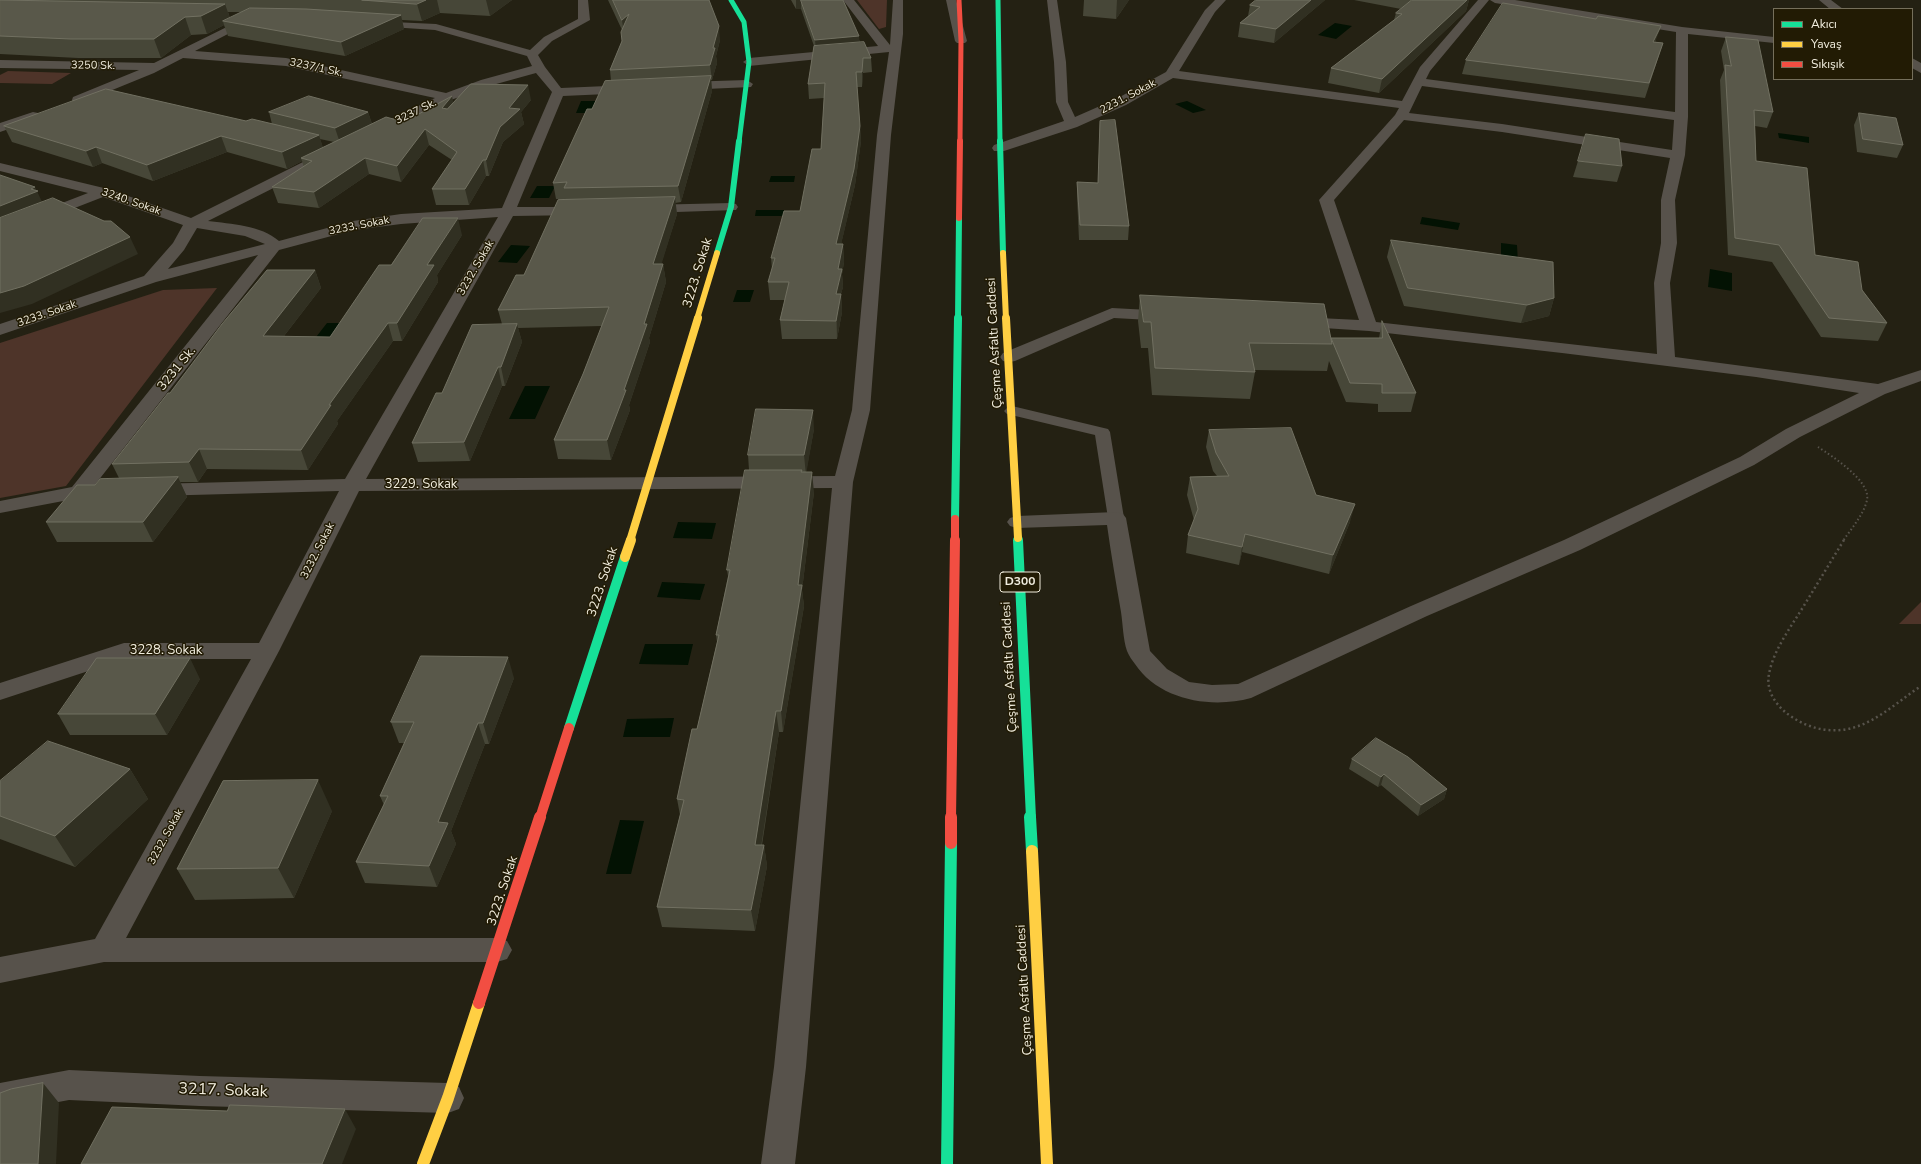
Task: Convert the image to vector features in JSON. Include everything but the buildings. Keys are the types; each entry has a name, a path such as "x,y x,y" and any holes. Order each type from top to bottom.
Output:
{"main road":[{"name":"3223. Sokak","path":"423,1164 448,1098 649,484 731,207 749,62 744,22 731,0"},
{"path":"947,1164 962,41 959,0"},
{"name":"Çeşme Asfaltı Caddesi","path":"998,0 1000,209 1010,357 1047,1164"}],"street":[{"path":"535,61 548,39 584,20 583,0"},
{"path":"848,0 890,49"},
{"path":"778,1164 790,1067 843,482 860,410 890,49 897,34 898,0"},
{"path":"951,0 962,41"},
{"path":"1052,0 1062,102 1072,124"},
{"name":"2231. Sokak","path":"999,148 1072,124 1121,102 1172,74 1211,10 1221,0"},
{"path":"1369,326 1326,200 1404,110 1424,70 1484,0"},
{"path":"1495,0 1682,30 1773,40"},
{"path":"1824,0 1836,8"},
{"name":"3250 Sk.","path":"0,64 156,67 259,18 220,17"},
{"path":"357,22 436,27 535,61 558,92 645,88"},
{"path":"1666,362 1662,283 1669,243 1668,200 1678,155 1681,117 1682,30"},
{"path":"749,62 890,49"},
{"name":"3237/1 Sk.","path":"183,54 286,62 447,97"},
{"name":"3237 Sk.","path":"361,138 447,97 485,83 535,61"},
{"path":"1913,63 1921,69"},
{"path":"64,105 100,92 156,67"},
{"path":"1172,74 1678,155"},
{"path":"1418,82 1681,117"},
{"path":"668,87 747,84"},
{"path":"100,92 123,98"},
{"name":"3232. Sokak","path":"104,950 267,651 352,485 508,212 558,92"},
{"path":"0,128 43,113"},
{"path":"150,279 179,247 187,235 192,223 340,149 325,145"},
{"name":"3240. Sokak","path":"0,167 103,192 192,223 254,233 268,239 275,245"},
{"path":"0,232 103,192"},
{"path":"636,209 731,207"},
{"name":"3233. Sokak","path":"0,330 150,279 333,230 380,221 508,212 596,210"},
{"name":"3231 Sk.","path":"79,492 275,245"},
{"path":"1010,357 1112,314 1182,317"},
{"path":"1283,322 1369,326 1756,372 1879,390"},
{"path":"1017,522 1116,518 1138,652 1145,663 1154,673 1182,689 1202,694 1222,695 1242,692 1419,611 1572,545 1748,461 1793,433 1879,390 1921,375"},
{"name":"3229. Sokak","path":"0,507 79,492 352,485 843,482"},
{"name":"3228. Sokak","path":"0,692 124,652 267,651"},
{"path":"1,972 104,950 497,950"},
{"name":"3217. Sokak","path":"0,1098 69,1084 200,1091 448,1098"}],"lane":[{"path":"1012,411 1102,432 1116,518"}],"path":[{"path":"1793,433 1821,449 1857,477 1865,488 1867,498 1864,507 1786,635 1775,656 1768,682 1770,694 1779,707 1792,718 1812,727 1832,731 1851,730 1921,686"}],"shaded area":[{"path":"857,0 887,0 886,27 879,29"},
{"path":"1335,23 1352,26 1336,39 1318,35"},
{"path":"8,71 71,73 52,84 0,83 0,75"},
{"path":"581,101 597,101 593,113 576,113"},
{"path":"1187,101 1206,110 1193,113 1175,104"},
{"path":"1778,133 1809,137 1809,143 1779,138"},
{"path":"771,176 795,176 794,182 769,182"},
{"path":"537,186 555,186 549,198 530,198"},
{"path":"756,210 784,210 783,216 755,216"},
{"path":"1422,217 1460,223 1458,230 1420,224"},
{"path":"1501,243 1517,245 1518,264 1501,262"},
{"path":"511,245 530,246 517,263 498,262"},
{"path":"1710,269 1732,273 1732,291 1708,287"},
{"path":"217,288 66,486 0,498 0,343 163,290"},
{"path":"737,290 754,290 750,302 733,302"},
{"path":"327,323 344,323 331,341 313,341"},
{"path":"525,386 550,386 535,419 509,419"},
{"path":"678,522 716,523 712,539 673,538"},
{"path":"662,582 705,584 700,600 657,597"},
{"path":"1921,602 1921,624 1899,624"},
{"path":"645,644 693,644 688,665 639,664"},
{"path":"674,718 670,737 623,737 627,719"},
{"path":"620,820 644,821 631,874 606,874"}],"traffic: fast":[{"path":"717,253 731,207 749,62 744,22 731,0"},
{"path":"998,0 1003,253"},
{"path":"955,519 959,218"},
{"path":"1018,538 1032,851"},
{"path":"569,728 625,557"},
{"path":"947,1164 951,843"}],"traffic: slow":[{"path":"625,557 649,483 717,253"},
{"path":"1003,253 1018,538"},
{"path":"1032,851 1047,1164"},
{"path":"423,1164 448,1098 479,1003"}],"traffic: jam":[{"path":"959,0 961,41 959,218"},
{"path":"951,843 955,519"},
{"path":"479,1003 569,728"}]}
